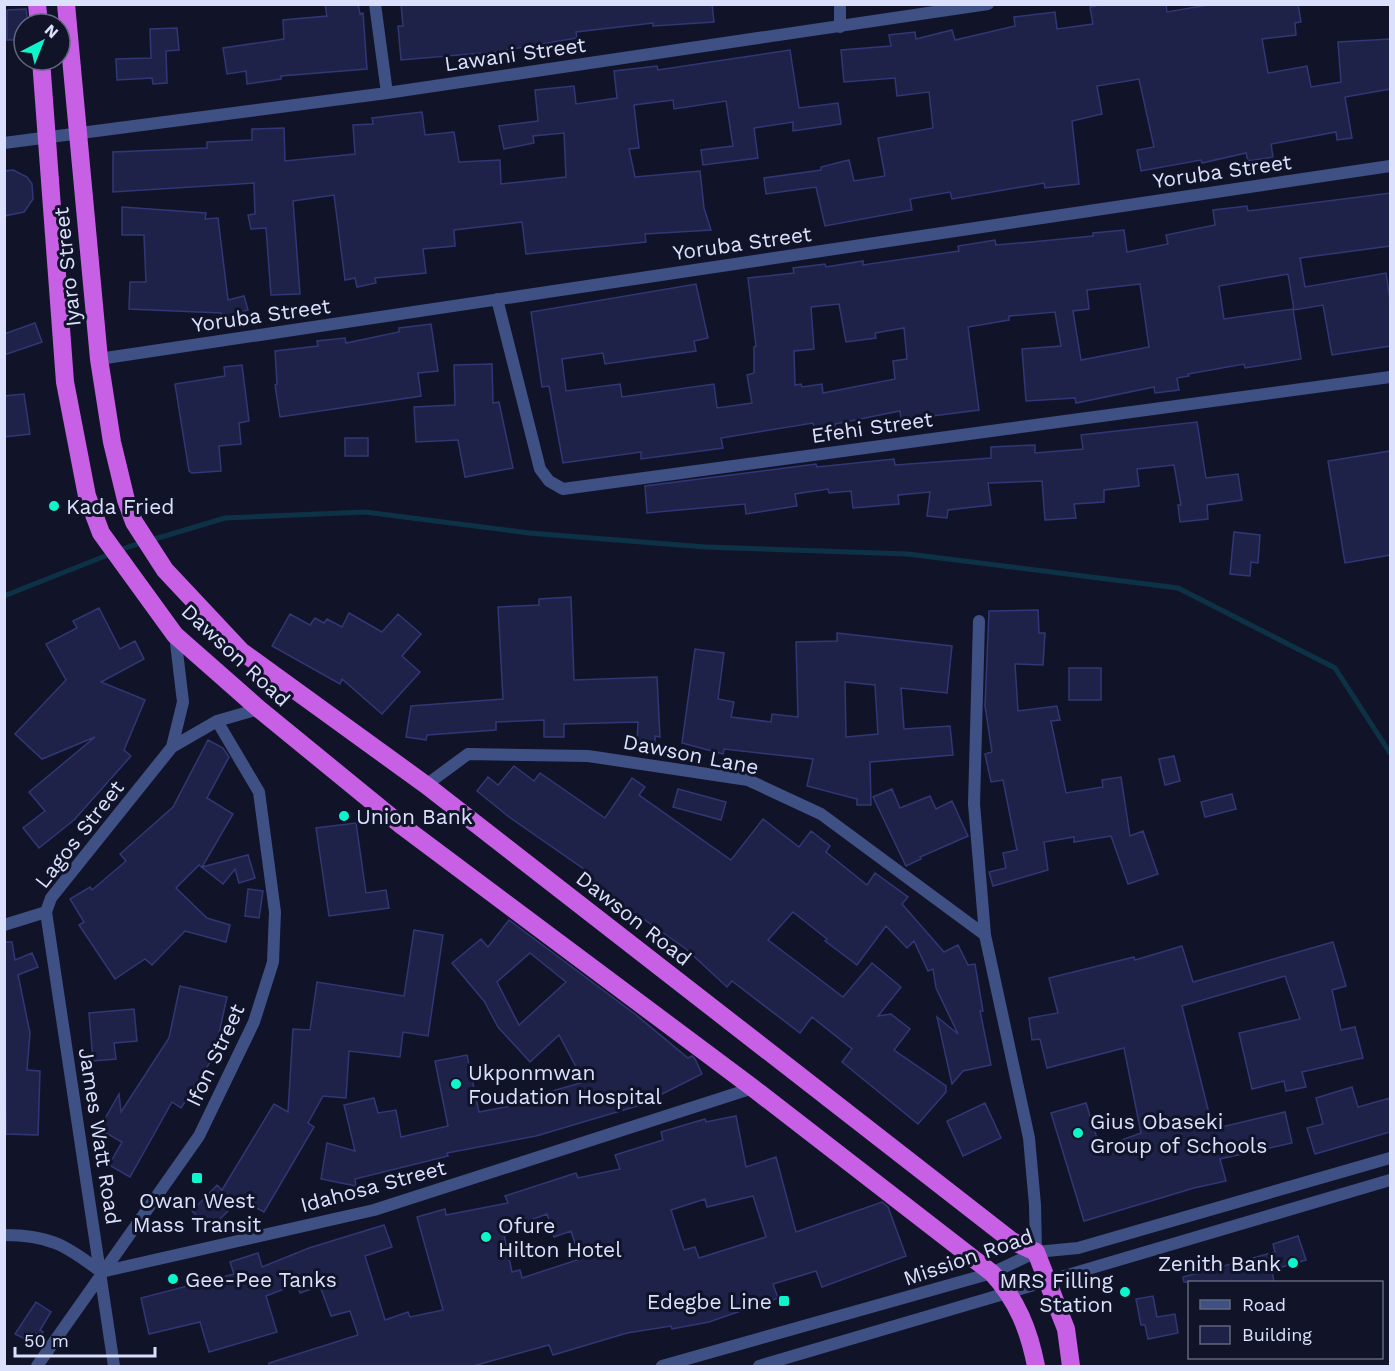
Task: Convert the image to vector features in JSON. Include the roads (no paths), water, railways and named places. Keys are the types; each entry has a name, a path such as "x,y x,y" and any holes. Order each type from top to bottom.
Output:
{"highway":[{"name":"Iyaro Street","path":"66,4 76,133 99,358 112,442 126,500 134,522"},
{"name":"Iyaro Street","path":"42,72 65,382 87,496 101,533"},
{"name":"Dawson Road","path":"134,522 165,570 241,651 426,784 1012,1241 1036,1252"},
{"name":"Dawson Road","path":"101,533 124,568 176,634 259,709 400,825 753,1088 992,1273 1010,1293 1030,1336 1036,1366"},
{"path":"1036,1252 1066,1329 1071,1366"}],"street":[{"path":"375,4 387,93"},
{"path":"840,4 840,27"},
{"name":"Lawani Street","path":"4,143 387,93 988,4"},
{"name":"Yoruba Street","path":"99,358 1390,166"},
{"name":"Efehi Street","path":"497,299 540,469 549,481 563,489 1390,377"},
{"path":"979,621 974,804 985,935 1029,1138 1035,1205 1036,1252"},
{"path":"172,747 183,702 176,634"},
{"path":"172,747 217,722 259,709"},
{"name":"Ifon Street","path":"37,1366 101,1272 199,1136 254,1022 273,962 275,912 260,792 217,722"},
{"name":"Lagos Street","path":"4,925 46,912 51,898 172,747"},
{"name":"Dawson Lane","path":"426,784 468,754 588,756 748,780 822,814 985,935"},
{"name":"James Watt Road","path":"46,912 114,1366"},
{"name":"Idahosa Street","path":"101,1272 374,1210 753,1088"},
{"name":"Mission Road","path":"662,1366 992,1273 1036,1252 1078,1248 1390,1158"},
{"name":"Mission Road","path":"759,1366 1390,1180"},
{"path":"4,1234 31,1235 68,1247 101,1272"}],"waterway":[{"path":"4,596 128,547 225,518 365,512 529,533 705,547 908,554 1178,588 1335,668 1390,753"}],"place":[{"name":"Kada Fried","path":"54,506"},
{"name":"Union Bank","path":"344,816"},
{"name":"Ukponmwan Foudation Hospital","path":"456,1084"},
{"name":"Gius Obaseki Group of Schools","path":"1078,1133"},
{"name":"Owan West Mass Transit","path":"197,1178"},
{"name":"Ofure Hilton Hotel","path":"486,1237"},
{"name":"Zenith Bank","path":"1293,1263"},
{"name":"Gee-Pee Tanks","path":"173,1279"},
{"name":"MRS Filling Station","path":"1125,1292"},
{"name":"Edegbe Line","path":"784,1301"}]}
